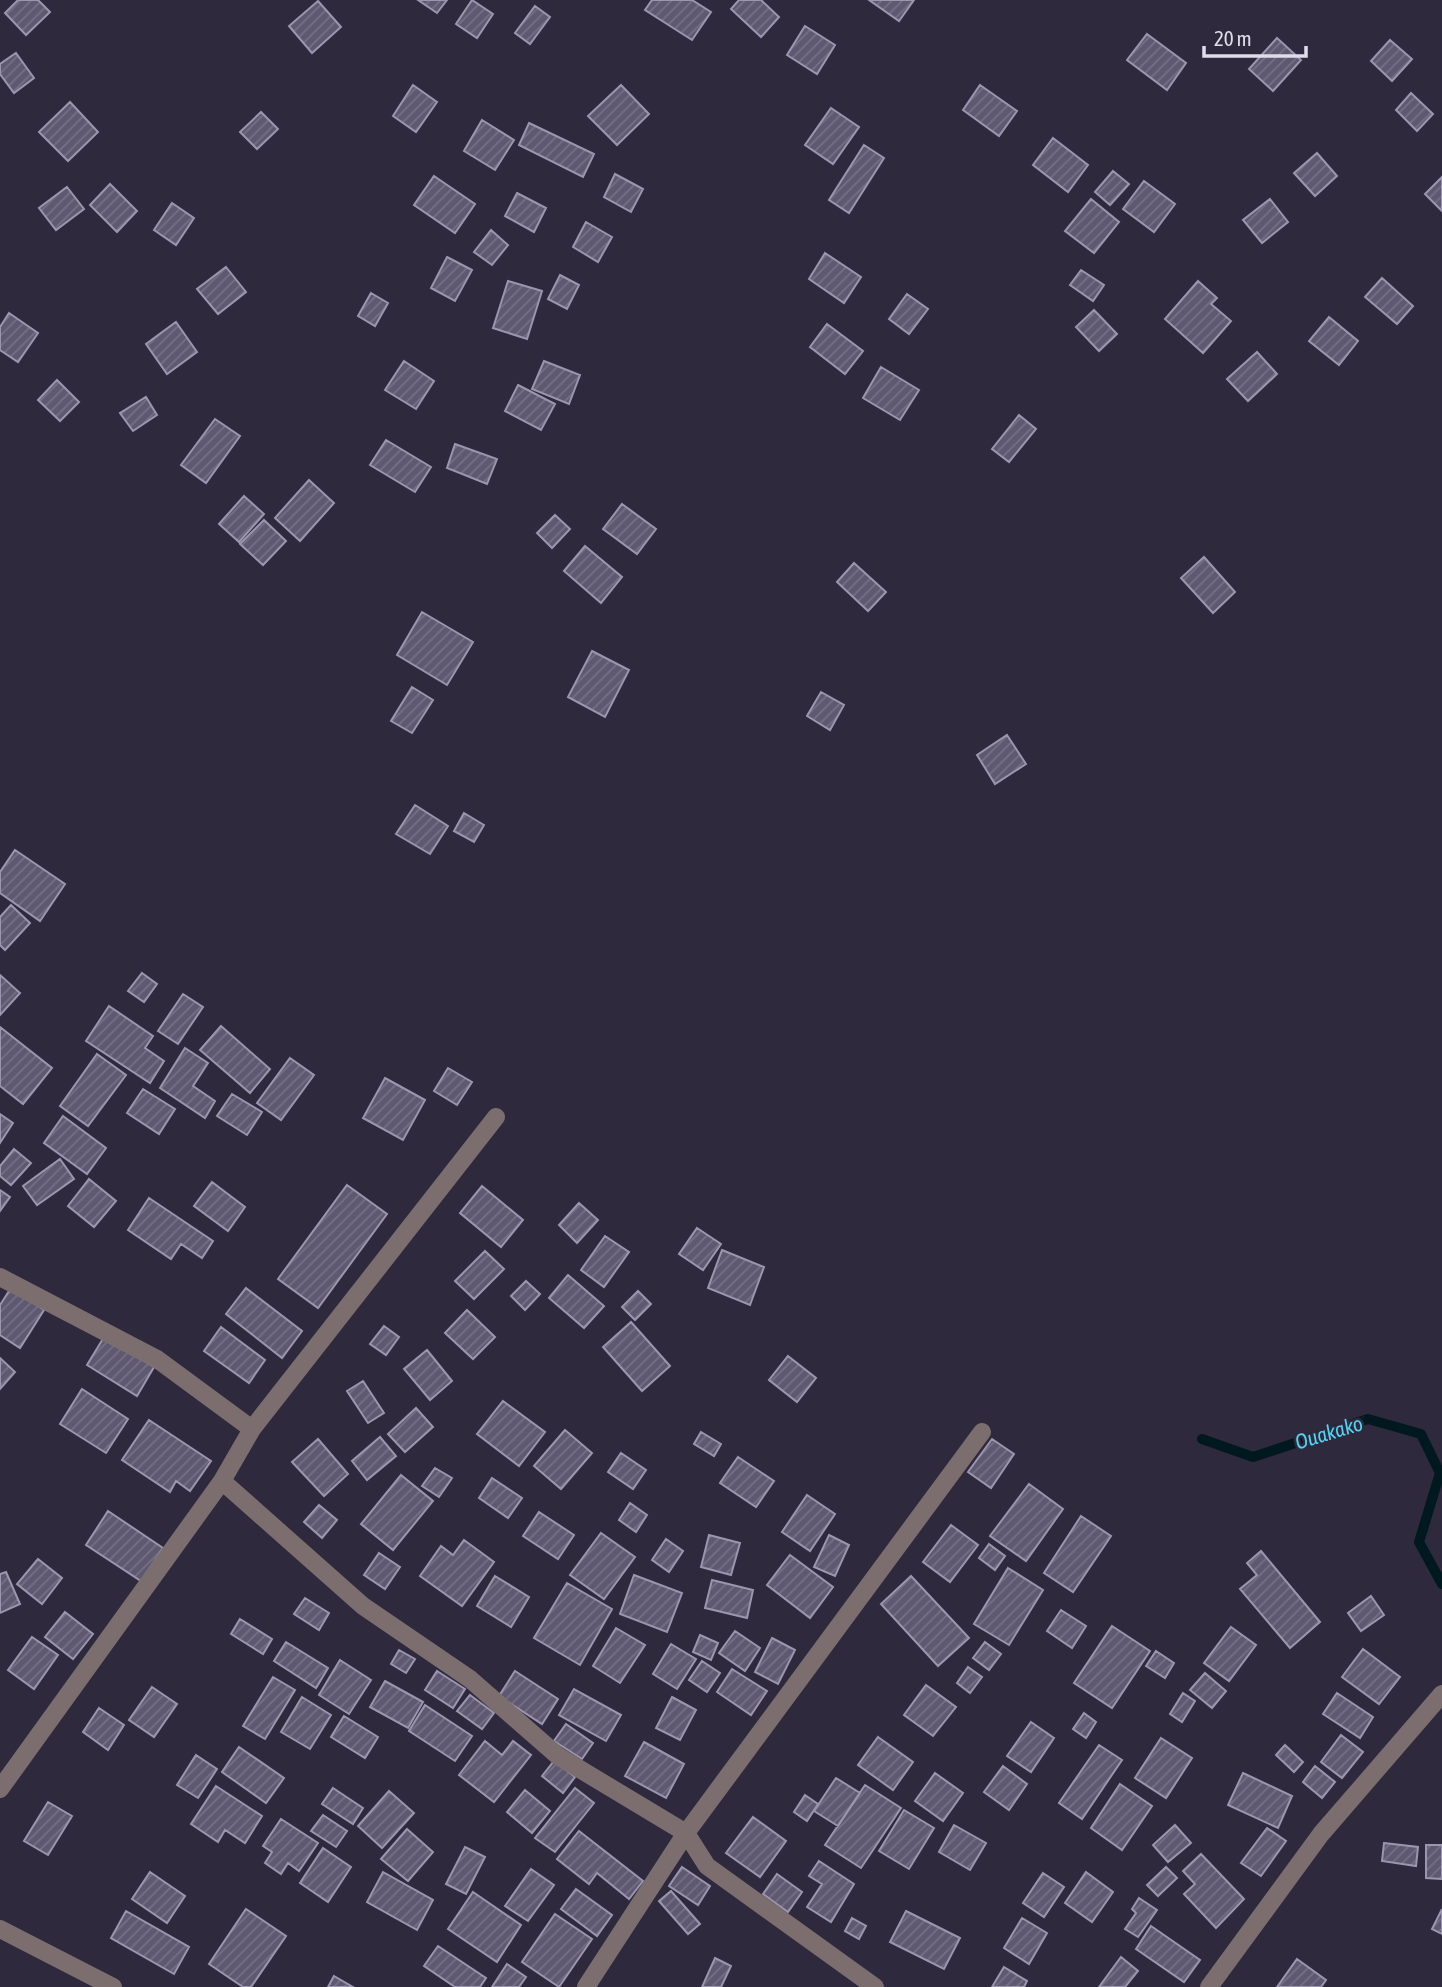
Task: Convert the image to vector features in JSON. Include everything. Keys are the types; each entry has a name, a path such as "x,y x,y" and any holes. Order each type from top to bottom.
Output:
{"street":[{"path":"0,1789 222,1482 253,1429 496,1117"},
{"path":"0,1276 157,1359 253,1429"},
{"path":"586,1987 686,1833 982,1433"},
{"path":"222,1482 363,1606 470,1679 558,1756 686,1833 707,1866 874,1987"},
{"path":"1209,1987 1321,1834 1442,1694"},
{"path":"0,1929 113,1987"}],"building":[{"path":"18,0 38,0 50,12 26,35 5,13"},
{"path":"418,0 447,0 437,13"},
{"path":"472,0 493,14 477,38 456,24"},
{"path":"652,0 692,0 711,12 692,40 645,10"},
{"path":"739,0 761,0 779,17 761,37 731,9"},
{"path":"869,0 914,0 899,21"},
{"path":"318,1 341,27 312,53 289,26"},
{"path":"535,6 550,17 530,44 515,33"},
{"path":"805,26 835,45 817,74 787,55"},
{"path":"1147,34 1186,63 1167,90 1127,60"},
{"path":"1277,38 1301,60 1273,91 1249,69"},
{"path":"1390,40 1412,59 1392,81 1371,61"},
{"path":"16,53 34,78 14,93 0,74 0,64"},
{"path":"413,85 437,102 416,132 393,116"},
{"path":"621,85 649,114 617,145 588,116"},
{"path":"980,85 1017,111 999,136 963,110"},
{"path":"1411,93 1433,114 1417,131 1396,110"},
{"path":"70,102 98,132 68,161 39,132"},
{"path":"831,108 859,127 833,164 805,145"},
{"path":"261,112 278,129 257,149 240,132"},
{"path":"482,120 514,140 495,170 464,151"},
{"path":"529,123 594,154 583,177 519,145"},
{"path":"1053,138 1088,165 1068,192 1033,165"},
{"path":"864,145 884,158 849,213 829,200"},
{"path":"1317,153 1337,176 1315,196 1294,173"},
{"path":"1113,171 1129,184 1110,205 1095,192"},
{"path":"615,174 643,189 631,212 604,197"},
{"path":"434,176 475,204 455,233 414,205"},
{"path":"1442,177 1442,211 1425,194"},
{"path":"1144,181 1175,204 1154,232 1123,209"},
{"path":"110,184 137,211 117,232 90,205"},
{"path":"67,187 84,209 56,230 39,208"},
{"path":"517,193 546,208 534,232 505,216"},
{"path":"1091,199 1119,222 1094,253 1065,231"},
{"path":"1270,199 1288,222 1262,243 1243,220"},
{"path":"172,203 194,218 176,245 154,230"},
{"path":"586,222 612,237 598,262 573,247"},
{"path":"491,230 508,245 492,265 474,252"},
{"path":"825,253 861,277 844,303 809,279"},
{"path":"447,257 472,270 455,301 431,288"},
{"path":"226,267 246,292 218,314 197,289"},
{"path":"1081,270 1104,285 1093,301 1070,285"},
{"path":"560,275 579,285 567,309 548,299"},
{"path":"1382,278 1413,306 1397,324 1365,297"},
{"path":"508,281 542,291 527,339 493,328"},
{"path":"1198,281 1217,298 1211,304 1231,321 1203,353 1165,319"},
{"path":"371,293 388,303 375,326 358,316"},
{"path":"907,294 928,309 909,334 889,319"},
{"path":"1094,310 1117,334 1099,351 1076,327"},
{"path":"9,313 38,333 18,362 0,350 0,327"},
{"path":"1329,317 1358,341 1339,365 1309,341"},
{"path":"176,322 197,352 167,374 146,344"},
{"path":"827,324 863,351 845,374 810,347"},
{"path":"1257,352 1277,374 1248,401 1227,379"},
{"path":"404,361 434,381 416,409 385,390"},
{"path":"544,361 580,375 569,404 532,389"},
{"path":"881,367 919,390 900,420 863,398"},
{"path":"57,380 79,402 60,421 38,400"},
{"path":"518,385 555,404 541,430 505,411"},
{"path":"146,397 157,415 133,431 120,413"},
{"path":"1019,415 1036,429 1009,462 992,449"},
{"path":"215,419 240,436 206,483 181,465"},
{"path":"386,440 431,467 415,492 370,465"},
{"path":"455,444 497,459 487,484 447,468"},
{"path":"309,480 334,503 300,541 275,518"},
{"path":"244,496 264,514 239,542 219,524"},
{"path":"622,504 656,529 637,554 603,529"},
{"path":"555,515 570,529 552,548 537,533"},
{"path":"264,520 286,541 263,565 240,544"},
{"path":"585,546 622,577 601,603 564,571"},
{"path":"1204,557 1235,592 1213,613 1181,578"},
{"path":"854,563 886,592 868,611 837,582"},
{"path":"422,612 473,642 447,685 397,655"},
{"path":"592,651 629,670 605,717 568,697"},
{"path":"412,687 433,700 412,733 391,721"},
{"path":"821,692 844,705 830,730 807,716"},
{"path":"1007,735 1026,764 995,784 977,755"},
{"path":"415,805 448,826 430,854 396,834"},
{"path":"464,813 484,825 474,842 454,831"},
{"path":"15,850 65,884 40,921 0,893 0,872"},
{"path":"11,905 30,923 5,950 0,945 0,917"},
{"path":"142,973 157,984 144,1002 128,991"},
{"path":"0,975 20,993 0,1015"},
{"path":"183,994 203,1007 178,1044 158,1031"},
{"path":"109,1006 153,1036 145,1048 164,1061 150,1083 86,1041"},
{"path":"221,1026 270,1069 250,1093 200,1050"},
{"path":"0,1027 52,1068 23,1104 0,1086"},
{"path":"185,1048 208,1063 193,1086 215,1101 205,1118 160,1088"},
{"path":"97,1054 126,1075 88,1126 60,1106"},
{"path":"290,1058 314,1075 281,1120 257,1103"},
{"path":"448,1068 472,1082 457,1105 434,1091"},
{"path":"385,1078 425,1100 403,1140 363,1118"},
{"path":"143,1089 175,1109 159,1134 127,1113"},
{"path":"232,1094 262,1112 247,1135 217,1116"},
{"path":"0,1114 13,1123 0,1143"},
{"path":"63,1116 106,1148 87,1174 44,1143"},
{"path":"14,1149 31,1163 11,1185 0,1176 0,1166"},
{"path":"60,1159 74,1179 37,1205 23,1186"},
{"path":"89,1179 116,1201 94,1227 68,1206"},
{"path":"212,1182 245,1207 228,1231 194,1206"},
{"path":"347,1185 387,1214 318,1308 278,1279"},
{"path":"482,1186 523,1220 501,1247 460,1213"},
{"path":"0,1190 10,1197 0,1211"},
{"path":"149,1198 213,1241 202,1258 181,1244 171,1259 128,1230"},
{"path":"579,1203 598,1220 577,1243 559,1225"},
{"path":"697,1228 721,1244 703,1270 679,1254"},
{"path":"605,1236 629,1252 604,1287 581,1270"},
{"path":"722,1250 764,1267 750,1305 708,1288"},
{"path":"485,1251 504,1269 474,1299 455,1281"},
{"path":"568,1275 604,1306 584,1328 549,1298"},
{"path":"526,1281 540,1294 525,1310 511,1296"},
{"path":"11,1288 44,1310 20,1348 0,1335 0,1305"},
{"path":"246,1288 302,1331 282,1358 226,1314"},
{"path":"638,1291 651,1304 635,1320 622,1307"},
{"path":"467,1310 495,1337 473,1359 445,1333"},
{"path":"631,1322 670,1366 642,1391 603,1347"},
{"path":"384,1326 399,1337 386,1355 370,1344"},
{"path":"221,1327 265,1360 249,1383 204,1351"},
{"path":"104,1337 154,1367 137,1396 87,1365"},
{"path":"427,1350 452,1381 430,1400 404,1369"},
{"path":"788,1356 816,1378 797,1402 769,1380"},
{"path":"0,1358 15,1372 0,1389"},
{"path":"363,1381 384,1413 368,1423 347,1391"},
{"path":"82,1389 128,1419 106,1453 60,1424"},
{"path":"503,1401 545,1432 519,1466 477,1434"},
{"path":"416,1408 433,1427 405,1452 388,1434"},
{"path":"149,1420 211,1461 190,1491 176,1481 170,1492 122,1460"},
{"path":"565,1430 592,1453 561,1489 534,1466"},
{"path":"701,1432 721,1444 714,1456 694,1444"},
{"path":"380,1437 396,1456 367,1480 352,1461"},
{"path":"318,1439 348,1474 324,1496 292,1462"},
{"path":"992,1439 1014,1454 991,1488 968,1472"},
{"path":"621,1453 646,1470 633,1489 608,1472"},
{"path":"738,1457 774,1481 756,1507 720,1483"},
{"path":"435,1468 452,1478 439,1497 422,1486"},
{"path":"401,1475 433,1501 393,1550 361,1524"},
{"path":"492,1478 522,1498 508,1518 479,1498"},
{"path":"1029,1484 1063,1509 1026,1561 990,1536"},
{"path":"807,1495 835,1514 810,1551 782,1532"},
{"path":"630,1503 647,1515 636,1532 619,1520"},
{"path":"319,1505 337,1520 322,1538 304,1522"},
{"path":"108,1511 163,1548 141,1581 86,1545"},
{"path":"539,1512 574,1535 558,1559 523,1536"},
{"path":"1081,1516 1111,1536 1073,1592 1044,1573"},
{"path":"951,1525 978,1545 950,1582 923,1562"},
{"path":"601,1533 635,1557 604,1599 570,1575"},
{"path":"709,1535 740,1543 731,1575 701,1567"},
{"path":"829,1535 849,1545 835,1576 814,1567"},
{"path":"666,1539 683,1551 669,1572 652,1560"},
{"path":"464,1540 494,1562 462,1606 420,1576 441,1546 453,1555"},
{"path":"989,1544 1005,1556 995,1570 979,1558"},
{"path":"1261,1551 1320,1622 1290,1648 1240,1589 1257,1575 1247,1563"},
{"path":"379,1553 400,1567 385,1589 364,1575"},
{"path":"790,1555 833,1587 810,1618 767,1585"},
{"path":"38,1559 62,1578 42,1604 17,1584"},
{"path":"1008,1568 1043,1590 1009,1645 974,1624"},
{"path":"6,1572 20,1604 0,1613 0,1574"},
{"path":"634,1575 682,1593 667,1632 620,1614"},
{"path":"495,1576 529,1597 511,1627 477,1606"},
{"path":"911,1576 969,1638 938,1666 881,1604"},
{"path":"712,1580 753,1590 747,1618 705,1608"},
{"path":"567,1583 612,1609 580,1665 534,1638"},
{"path":"1371,1596 1384,1615 1361,1631 1348,1613"},
{"path":"305,1598 329,1613 319,1630 294,1614"},
{"path":"1061,1610 1086,1626 1072,1648 1047,1631"},
{"path":"65,1612 93,1634 73,1659 45,1637"},
{"path":"240,1619 272,1639 263,1654 231,1634"},
{"path":"1112,1626 1150,1651 1112,1708 1074,1683"},
{"path":"1231,1627 1256,1645 1229,1681 1204,1663"},
{"path":"616,1628 645,1645 620,1683 593,1666"},
{"path":"735,1631 760,1648 745,1671 719,1653"},
{"path":"700,1635 718,1643 711,1660 693,1652"},
{"path":"32,1637 58,1655 34,1689 8,1670"},
{"path":"772,1638 795,1650 778,1684 755,1672"},
{"path":"286,1642 328,1668 316,1688 274,1661"},
{"path":"985,1642 1001,1654 989,1670 973,1658"},
{"path":"671,1644 696,1659 677,1689 653,1674"},
{"path":"1363,1649 1400,1677 1379,1704 1342,1677"},
{"path":"399,1650 415,1659 406,1673 391,1664"},
{"path":"1156,1651 1174,1663 1165,1678 1146,1666"},
{"path":"340,1660 371,1680 349,1714 319,1695"},
{"path":"702,1661 720,1673 707,1692 689,1680"},
{"path":"968,1667 982,1677 970,1693 957,1683"},
{"path":"732,1669 767,1691 751,1715 717,1692"},
{"path":"437,1671 465,1689 453,1708 425,1690"},
{"path":"515,1671 558,1699 542,1724 499,1696"},
{"path":"1205,1673 1226,1691 1212,1708 1190,1690"},
{"path":"273,1677 295,1690 265,1739 243,1726"},
{"path":"385,1681 423,1702 408,1728 370,1707"},
{"path":"926,1685 956,1707 933,1736 904,1715"},
{"path":"152,1687 177,1704 154,1737 129,1720"},
{"path":"574,1689 621,1715 606,1741 559,1715"},
{"path":"1183,1693 1195,1701 1182,1722 1170,1714"},
{"path":"1337,1693 1373,1717 1360,1738 1323,1714"},
{"path":"470,1695 494,1713 482,1729 457,1711"},
{"path":"302,1697 331,1715 310,1749 281,1732"},
{"path":"672,1697 696,1710 680,1740 656,1728"},
{"path":"425,1705 472,1736 455,1761 409,1731"},
{"path":"99,1708 124,1725 108,1750 83,1732"},
{"path":"1084,1713 1096,1722 1086,1738 1073,1729"},
{"path":"344,1716 378,1737 365,1758 331,1737"},
{"path":"1031,1722 1054,1738 1031,1772 1007,1756"},
{"path":"566,1724 593,1743 582,1759 554,1741"},
{"path":"1341,1735 1363,1752 1342,1778 1321,1762"},
{"path":"878,1737 913,1762 893,1790 858,1765"},
{"path":"1161,1738 1192,1758 1166,1798 1135,1778"},
{"path":"485,1741 502,1755 513,1741 531,1755 494,1802 459,1775"},
{"path":"644,1742 684,1764 666,1798 625,1776"},
{"path":"1099,1745 1122,1760 1082,1819 1059,1803"},
{"path":"1285,1745 1303,1762 1294,1772 1276,1755"},
{"path":"239,1747 284,1778 266,1803 222,1772"},
{"path":"196,1755 217,1769 198,1798 177,1785"},
{"path":"554,1761 575,1777 563,1793 542,1776"},
{"path":"1003,1766 1027,1784 1009,1810 984,1792"},
{"path":"1315,1766 1335,1782 1322,1798 1303,1782"},
{"path":"935,1773 963,1793 943,1821 915,1801"},
{"path":"1243,1773 1292,1796 1278,1828 1228,1805"},
{"path":"836,1778 860,1793 838,1826 814,1811"},
{"path":"1120,1784 1152,1806 1122,1850 1091,1828"},
{"path":"865,1785 901,1808 861,1868 825,1845"},
{"path":"216,1786 262,1816 245,1843 225,1830 218,1842 191,1824"},
{"path":"333,1788 363,1808 353,1824 322,1804"},
{"path":"575,1788 594,1803 555,1852 535,1838"},
{"path":"525,1790 550,1811 532,1833 507,1812"},
{"path":"389,1791 414,1813 382,1848 358,1826"},
{"path":"805,1795 818,1804 807,1821 794,1812"},
{"path":"48,1802 72,1816 48,1855 24,1841"},
{"path":"904,1810 934,1828 909,1869 879,1851"},
{"path":"323,1815 347,1831 336,1847 311,1831"},
{"path":"753,1817 786,1841 760,1877 726,1853"},
{"path":"281,1819 318,1843 299,1871 288,1863 281,1874 265,1863 272,1852 263,1846"},
{"path":"954,1825 986,1843 970,1870 939,1852"},
{"path":"1175,1825 1191,1843 1168,1862 1153,1845"},
{"path":"1267,1828 1286,1841 1261,1876 1241,1863"},
{"path":"407,1829 433,1852 408,1881 381,1859"},
{"path":"579,1831 643,1881 629,1899 597,1873 589,1884 557,1859"},
{"path":"1384,1843 1418,1847 1416,1866 1382,1861"},
{"path":"1426,1845 1442,1845 1442,1879 1426,1878"},
{"path":"465,1847 485,1857 466,1894 446,1884"},
{"path":"323,1848 351,1867 328,1902 300,1883"},
{"path":"1201,1854 1244,1899 1216,1928 1184,1894 1195,1884 1183,1871"},
{"path":"819,1861 854,1884 831,1922 807,1907 822,1884 809,1876"},
{"path":"682,1867 710,1886 698,1905 669,1886"},
{"path":"1166,1867 1177,1878 1158,1896 1147,1885"},
{"path":"531,1869 554,1885 528,1921 505,1906"},
{"path":"150,1872 185,1896 167,1923 132,1899"},
{"path":"383,1872 433,1900 417,1930 367,1902"},
{"path":"1086,1872 1113,1892 1092,1922 1065,1903"},
{"path":"1043,1873 1064,1887 1044,1917 1023,1903"},
{"path":"777,1874 802,1892 788,1912 763,1894"},
{"path":"576,1889 612,1915 597,1936 561,1909"},
{"path":"671,1891 700,1924 688,1934 659,1901"},
{"path":"473,1892 521,1925 497,1962 448,1929"},
{"path":"1139,1898 1157,1910 1138,1937 1125,1929 1136,1913 1132,1909"},
{"path":"246,1909 286,1936 251,1987 243,1987 209,1964"},
{"path":"1442,1909 1442,1934 1432,1929"},
{"path":"126,1911 189,1947 174,1974 111,1938"},
{"path":"906,1911 960,1938 944,1969 890,1942"},
{"path":"555,1914 592,1939 559,1987 522,1962"},
{"path":"852,1918 866,1926 859,1939 845,1931"},
{"path":"1022,1918 1047,1933 1029,1964 1004,1948"},
{"path":"1151,1926 1200,1960 1184,1982 1136,1949"},
{"path":"438,1946 486,1978 480,1987 455,1987 424,1966"},
{"path":"1121,1957 1138,1971 1125,1987 1099,1987"},
{"path":"715,1958 731,1966 721,1987 702,1987"},
{"path":"1297,1959 1326,1980 1321,1987 1277,1987"},
{"path":"507,1964 526,1977 519,1987 492,1987"},
{"path":"1004,1967 1027,1981 1024,1987 992,1987"},
{"path":"334,1976 353,1987 328,1987"}],"waterway":[{"name":"Ouakako","path":"1202,1439 1253,1457 1368,1419 1421,1434 1440,1473 1419,1542 1442,1584"}]}
